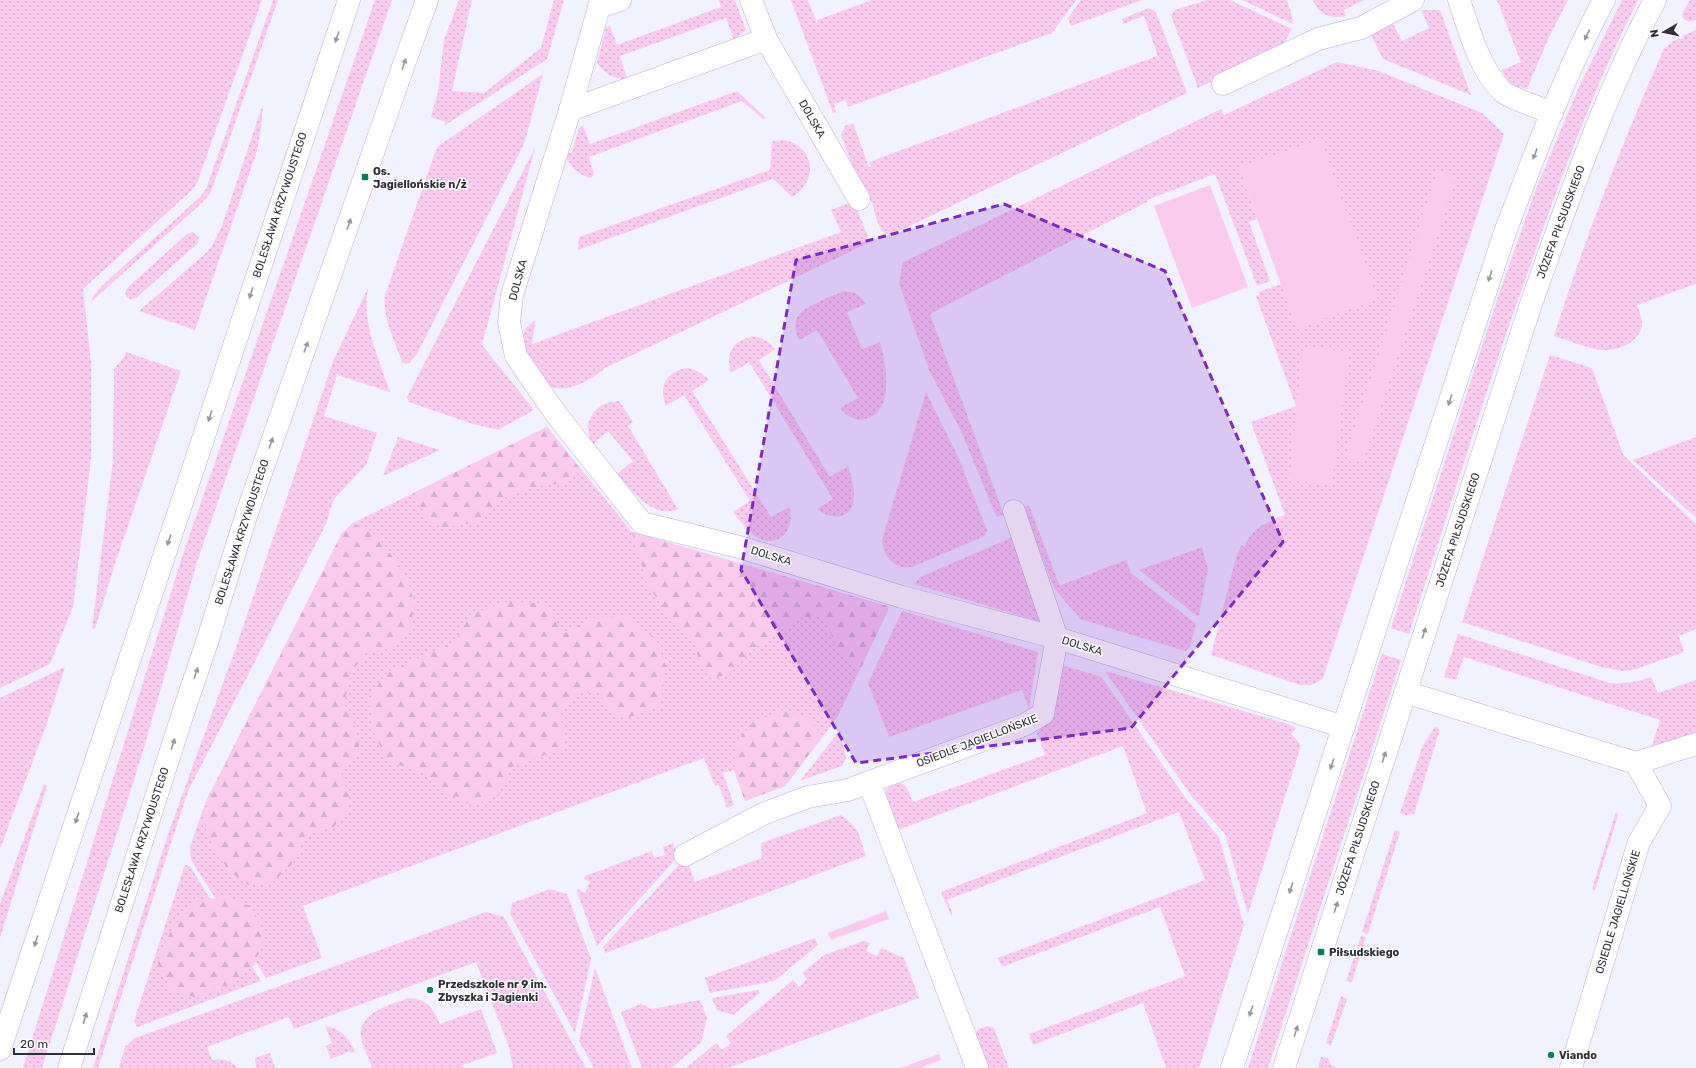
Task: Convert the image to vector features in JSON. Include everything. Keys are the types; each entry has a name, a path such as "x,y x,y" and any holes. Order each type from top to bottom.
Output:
{"street":[{"name":"BOLESŁAWA KRZYWOUSTEGO","path":"0,1048 349,0"},
{"name":"DOLSKA","path":"620,0 600,4 570,110 512,295 509,322 516,356 556,414 642,523 743,548 902,597 1057,638 1344,727"},
{"name":"DOLSKA","path":"751,0 766,39 859,199"},
{"path":"1223,84 1318,39 1362,28 1413,0"},
{"path":"1459,0 1482,62 1491,77 1503,92 1552,113"},
{"path":"1232,1068 1504,235 1539,141 1604,0"},
{"name":"JÓZEFA PIŁSUDSKIEGO","path":"1284,1068 1530,307 1569,198 1602,114 1635,37 1655,0"},
{"name":"BOLESŁAWA KRZYWOUSTEGO","path":"69,1068 207,642 247,513 425,3"},
{"path":"570,110 766,39"},
{"name":"OSIEDLE JAGIELLOŃSKIE","path":"685,855 763,814 808,797 848,790 1024,725 1044,714 1057,638 1014,511"},
{"path":"1405,692 1636,763 1696,744"},
{"name":"OSIEDLE JAGIELLOŃSKIE","path":"1571,1068 1639,842 1660,806 1636,763"},
{"path":"869,782 977,1068"}],"highlighted area":[{"path":"1004,204 1165,271 1283,542 1131,728 856,763 741,570 796,260"}],"green space":[{"path":"0,0 262,0 197,183 192,190 83,289 91,362 91,459 73,607 51,662 48,665 0,688"},
{"path":"273,0 278,0 211,192 204,201 91,302 93,296 105,283 200,197 206,189"},
{"path":"375,0 392,0 197,562 141,758 42,1068 23,1068 182,557"},
{"path":"459,0 472,0 452,91 484,93 541,48 554,0 564,0 547,59 444,126 445,122 431,117 438,92 444,40"},
{"path":"719,0 735,0 746,30 734,40 726,18 620,56 627,79 610,75 597,63 606,27 610,26 617,45 721,7"},
{"path":"791,0 808,0 818,26 817,20 872,0 1076,0 1052,33 848,107 846,100 834,104 836,112 833,113"},
{"path":"1081,0 1142,0 1071,26 1068,18"},
{"path":"1207,0 1230,0 1292,29 1284,43 1277,50 1198,88 1171,15 1175,10"},
{"path":"1242,0 1287,0 1293,24"},
{"path":"1313,0 1364,0 1344,10 1346,16 1336,17 1326,15 1318,9"},
{"path":"1497,0 1568,0 1549,37 1527,89 1518,87 1508,81 1502,70 1521,62"},
{"path":"1622,0 1638,0 1593,97 1555,196 1468,448 1409,634 1391,628 1498,297 1536,189 1579,87"},
{"path":"1690,0 1696,0 1696,20 1691,21 1684,19 1682,15"},
{"path":"1149,8 1156,12 1187,93 891,235 883,231 878,222 872,202 864,198 841,135 845,126 853,123 869,167 871,167 869,162 1157,56 1160,62 1144,16 1123,24 1122,19"},
{"path":"1421,10 1440,10 1471,95 1383,59 1371,35 1393,24 1402,41 1429,28"},
{"path":"1696,30 1696,284 1637,305 1642,321 1640,332 1632,341 1621,347 1608,350 1597,350 1554,336 1578,263 1605,191 1633,120 1664,49 1675,40"},
{"path":"1337,62 1379,71 1482,113 1504,134 1323,678 1315,684 1300,685 1211,655 1235,561 1241,545 1244,547 1251,535 1261,526 1285,515 1251,422 1296,406 1256,296 1259,295 1259,292 1281,284 1298,329 1239,169 1257,219 1249,222 1270,281 1257,286 1215,174 1147,200 1147,202 930,314 1004,515 998,517 996,516 961,431 929,370 899,284 903,262 1221,109 1224,115"},
{"path":"543,74 525,141 520,152 417,354 409,363 405,364 402,362 387,320 385,312 385,295 437,147"},
{"path":"737,91 766,118 763,119 742,101 589,157 594,174 591,178 582,175 575,170 565,155 572,152 579,128 583,126 590,144"},
{"path":"263,104 257,151 195,330 139,311 205,254 212,246 221,228"},
{"path":"1320,139 1378,299 1297,329 1239,168"},
{"path":"785,140 795,144 803,150 808,157 810,166 806,182 792,197 773,179 578,250 579,237 770,170 772,141"},
{"path":"535,148 482,345 534,410 498,430 473,424 409,402 407,397"},
{"path":"1438,171 1456,177 1363,463 1361,463 1345,457"},
{"path":"1210,185 1248,287 1192,308 1154,206"},
{"path":"854,201 868,237 864,245 605,368 578,385 563,388 548,386 521,343 525,329 535,320 532,344 841,232 831,210"},
{"path":"192,232 199,237 197,244 136,298 132,300 127,297 125,293 127,288 187,234"},
{"path":"369,286 367,312 369,325 376,353 390,392 337,375 324,416 377,433 366,465 334,499 326,524 188,791 98,1068 93,1068 168,834 235,650 334,359"},
{"path":"845,291 857,294 866,304 847,312 862,349 880,342 885,362 885,398 875,415 865,419 851,417 840,408 858,398 817,330 799,340 795,326 801,312 818,302"},
{"path":"753,336 766,341 775,349 759,360 830,477 848,466 854,495 853,504 847,514 837,517 827,515 817,509 833,499 749,362 731,373 729,359 732,348 740,341"},
{"path":"1303,347 1349,352 1332,484 1289,480"},
{"path":"126,352 181,371 115,564 95,629 92,628 113,460 114,369 124,357"},
{"path":"1550,355 1592,368 1623,454 1696,524 1696,629 1679,636 1684,652 1636,669 1624,671 1601,667 1462,622"},
{"path":"687,368 699,372 709,380 692,391 771,517 789,507 791,514 790,522 785,534 780,538 774,541 768,541 756,537 745,527 733,512 750,501 684,395 666,406 663,392 666,381 674,373"},
{"path":"926,392 959,459 987,530 985,536 912,567 906,567 895,564 887,557 882,540"},
{"path":"619,401 633,422 628,426 678,509 669,511 652,507 644,502 629,488 617,474 633,461 608,431 593,444 589,436 588,428 592,415 603,405 610,402"},
{"path":"547,427 632,532 887,606 888,610 837,718 785,786 745,801 734,770 723,773 734,805 727,808 719,785 715,786 704,758 303,906 322,958 266,978 191,860 190,847 206,801 342,533 353,523"},
{"path":"547,427 582,471 566,483 534,487 502,499 477,522 443,528 425,518 415,492"},
{"path":"398,437 440,450 383,476"},
{"path":"1696,437 1696,518 1633,460"},
{"path":"1029,505 1059,584 1061,585 1126,560 1131,573 1196,624 1190,647 1185,651 1080,619 1054,588 1023,508"},
{"path":"353,523 376,535 404,572 415,603 409,632 390,649 368,651 352,671 344,703 356,728 360,751 341,771 351,804 334,827 305,835 296,860 274,881 248,885 229,871 208,838 202,812 342,533"},
{"path":"632,532 887,606 888,610 860,670 837,649 829,628 819,617 804,617 779,631 751,651 729,675 709,678 699,662 694,639 674,623 647,584"},
{"path":"1015,536 1041,622 914,584 920,577"},
{"path":"1202,547 1208,569 1199,615 1197,616 1139,570"},
{"path":"510,601 546,604 563,634 592,618 625,616 656,639 666,667 660,706 624,719 611,712 597,691 574,695 561,714 564,750 537,757 511,768 498,796 473,805 443,793 423,773 387,761 373,731 369,697 387,673 455,642 471,614"},
{"path":"902,611 1038,652 1029,709 1022,690 889,737 868,683"},
{"path":"1458,634 1610,683 1631,682 1651,677 1658,693 1696,680 1696,734 1651,749 1660,720 1464,657 1456,680 1444,677"},
{"path":"1382,654 1401,660 1268,1068 1248,1068"},
{"path":"1061,665 1099,676 1103,679 1187,800 1219,837 1244,925 1199,1068 1166,1068 1143,1003 1033,1045 1029,1034 1185,976 1160,907 1002,967 998,958 1205,880 1179,812 947,900 952,912 952,917 941,892 1147,813 1123,746 895,831 884,802 886,790 896,783 903,784 906,787 913,802 1045,755 1037,733 1046,723"},
{"path":"65,667 46,726 0,849 0,698"},
{"path":"1105,671 1288,724 1296,728 1291,734 1300,744 1300,749 1248,914 1225,834 1192,797"},
{"path":"781,710 807,717 823,736 785,786 745,801 734,769 736,742 754,721"},
{"path":"1435,727 1440,729 1414,814 1406,815 1400,813 1423,745"},
{"path":"840,730 846,758 842,766 800,781"},
{"path":"44,784 47,786 0,938 0,904"},
{"path":"1616,812 1618,815 1595,890 1592,889"},
{"path":"841,815 855,828 866,856 605,953 603,947 686,857 695,882 762,858 761,843"},
{"path":"1395,830 1400,832 1368,934 1362,932"},
{"path":"673,843 677,854 676,859 597,946 577,892 578,889 585,893 590,882 584,879 585,876 652,851 654,858 665,855 663,847"},
{"path":"186,865 190,866 261,981 137,1027 134,1021 184,867"},
{"path":"550,889 567,894 591,959 575,1033 510,914 512,903"},
{"path":"224,896 252,907 264,936 255,964 236,981 197,998 171,990 157,962 172,928 197,902"},
{"path":"886,911 889,919 831,940 828,933"},
{"path":"486,912 504,917 586,1068 513,1068 509,1047 476,962 294,1029 289,1017 207,1047 212,1060 226,1060 237,1068 119,1068 125,1047 135,1038"},
{"path":"1361,936 1366,937 1352,982 1346,981"},
{"path":"815,938 818,945 774,981 710,993 705,978"},
{"path":"864,941 870,943 866,951 877,956 881,948 904,958 919,998 728,1068 686,1068 716,1043 722,1050 731,1043 726,1036 793,980 799,987 807,979 802,973 824,955"},
{"path":"595,968 632,1068 594,1068 579,1041"},
{"path":"758,990 760,993 733,1015 717,1010 712,998"},
{"path":"1341,996 1347,999 1331,1046 1326,1043"},
{"path":"408,998 421,1001 429,1005 440,1024 481,1009 497,1053 463,1065 464,1068 372,1068 362,1042 361,1032 363,1024 374,1012"},
{"path":"700,1000 707,1018 701,1043 671,1068 642,1068 621,1012 641,1004 652,1009"},
{"path":"325,1026 336,1029 344,1035 350,1042 355,1052 351,1053 350,1051 331,1059 326,1046 332,1043"},
{"path":"988,1026 994,1028 1009,1068 988,1068 975,1034 978,1029"},
{"path":"270,1053 275,1068 256,1068 255,1058"},
{"path":"939,1054 941,1060 920,1068 900,1068"},
{"path":"1321,1057 1328,1058 1331,1065 1336,1067 1318,1068"}],"place":[{"name":"Os. Jagiellońskie n/ż","path":"365,177"},
{"name":"Piłsudskiego","path":"1321,952"},
{"name":"Przedszkole nr 9 im. Zbyszka i Jagienki","path":"430,990"},
{"name":"Viando","path":"1551,1055"}]}
